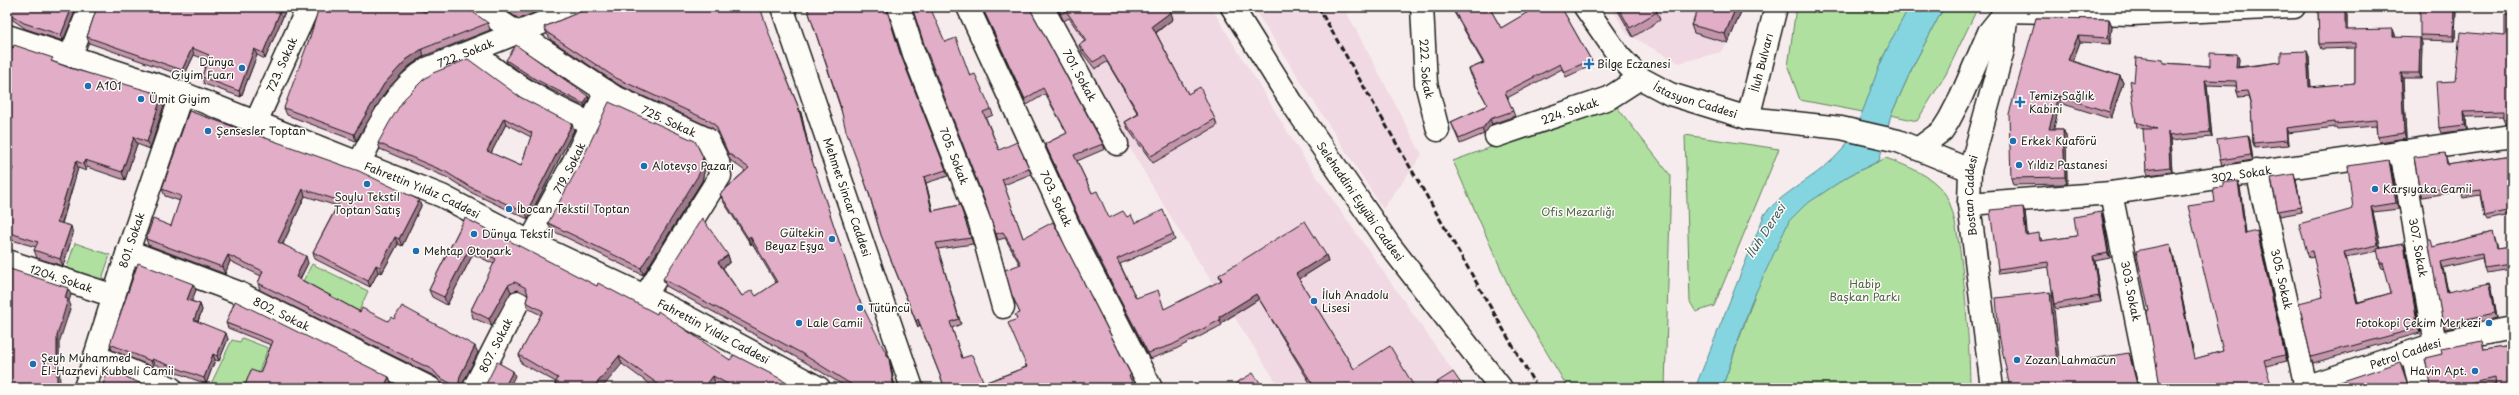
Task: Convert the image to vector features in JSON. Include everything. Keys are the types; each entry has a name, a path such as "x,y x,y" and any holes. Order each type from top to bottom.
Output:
{"street":[{"path":"70,57 90,7"},
{"name":"723. Sokak","path":"256,122 308,7"},
{"name":"725. Sokak","path":"478,7 606,91 707,139 718,161 720,176 645,296"},
{"name":"722. Sokak","path":"359,163 375,133 402,90 416,76 429,68 582,7"},
{"name":"Mehmet Sincar Caddesi","path":"782,7 912,388"},
{"name":"705. Sokak","path":"899,7 920,69 980,223 1003,307"},
{"name":"703. Sokak","path":"968,7 1075,240 1151,388"},
{"name":"701. Sokak","path":"1042,7 1117,144"},
{"name":"Selehaddini Eyyübi Caddesi","path":"1232,7 1294,106 1388,244 1501,388"},
{"name":"222. Sokak","path":"1422,7 1426,83 1438,130"},
{"name":"İstasyon Caddesi","path":"1585,7 1619,56 1640,78 1670,94 1748,118 1841,128 1898,141 1919,148 1970,170"},
{"name":"İluh Bulvarı","path":"1748,118 1776,7"},
{"path":"1919,148 1942,131 1949,120 1961,98 1989,32 2007,9 2132,14 2294,7"},
{"name":"Bostan Caddesi","path":"1992,388 1970,204 1970,170 2003,50 2007,9"},
{"name":"Fahrettin Yıldız Caddesi","path":"7,36 182,93 442,196 530,242 645,296 819,388"},
{"path":"473,51 495,71 521,88 554,108 592,124"},
{"name":"224. Sokak","path":"1496,136 1609,98 1640,78"},
{"name":"719. Sokak","path":"530,242 574,161 606,91"},
{"name":"801. Sokak","path":"85,388 128,251 182,93"},
{"name":"302. Sokak","path":"1970,204 2111,193 2257,171 2512,136"},
{"name":"307. Sokak","path":"2401,152 2435,344"},
{"name":"305. Sokak","path":"2257,171 2304,388"},
{"name":"303. Sokak","path":"2111,193 2150,388"},
{"name":"802. Sokak","path":"128,251 237,292 430,388"},
{"name":"1204. Sokak","path":"7,261 114,296"},
{"name":"807. Sokak","path":"474,388 518,302"},
{"name":"Petrol Caddesi","path":"2304,388 2435,344 2512,328"},
{"path":"2410,352 2421,388"},
{"path":"95,356 171,388"}],"shaded area":[{"path":"1093,7 1211,7 1303,157 1453,371 1427,388 1280,388 1179,231 1058,27"},
{"path":"1253,7 1344,7 1422,155 1383,209"},
{"path":"1611,7 1743,7 1728,43 1721,52 1679,63 1627,34"}],"green space":[{"path":"1796,7 1909,7 1882,59 1863,112 1800,100 1788,67"},
{"path":"1944,7 1978,7 1946,74 1917,121 1891,115 1914,64"},
{"name":"Ofis Mezarlığı","path":"1613,102 1671,176 1665,388 1568,388 1513,296 1453,161"},
{"path":"1685,135 1779,149 1714,306 1696,312 1690,302"},
{"name":"Habip Başkan Parkı","path":"1886,158 1902,164 1933,181 1945,194 1951,208 1961,257 1969,346 1970,388 1722,388 1761,277 1789,221 1804,205 1850,175"},
{"path":"75,243 110,255 100,285 65,273"},
{"path":"312,264 368,291 359,311 316,291 303,316 288,310"},
{"path":"242,338 268,348 258,374 250,372 244,388 209,388 232,340 240,342"}],"water":[{"name":"İluh Deresi","path":"1909,7 1944,7 1914,64 1891,115 1879,161 1850,175 1805,205 1789,221 1751,303 1722,388 1695,388 1765,213 1784,196 1824,167 1849,141 1860,118 1878,69 1895,32"}],"building":[{"path":"7,7 72,7 61,35 24,23 7,12"},
{"path":"97,7 282,7 263,53 254,49 239,91 202,77 209,55 192,48 182,70 87,37"},
{"path":"319,7 413,7 425,12 432,7 466,7 488,23 422,49 406,60 384,84 354,134 284,108 310,37"},
{"path":"509,7 528,7 516,12"},
{"path":"589,7 760,7 774,48 798,106 810,154 857,295 889,359 894,388 857,388 801,353 663,279 702,218 728,255 718,262 742,296 752,290 756,296 777,282 750,236 748,238 720,194 749,168 728,153 716,126 710,121 616,78 548,33 544,27"},
{"path":"807,7 886,7 900,53 946,170 924,177 932,211 960,205 971,238 936,243 959,319 950,322 962,358 972,355 984,383 1027,367 1008,323 1017,319 1015,315 1020,313 1012,295 1005,270 1021,264 1003,232 996,234 924,44 912,7 930,7 945,42 956,38 970,76 975,74 991,109 983,112 999,150 1017,142 1029,168 1002,179 1023,238 1053,222 1131,375 1129,376 1135,388 945,388 918,319 916,321 881,235 869,193 846,131 840,105"},
{"path":"982,7 1029,7 1103,144 1074,155 1092,193 1097,191 1109,218 1123,211 1127,217 1131,215 1135,223 1163,210 1173,234 1117,259 1136,298 1158,290 1164,309 1222,280 1219,275 1305,221 1326,255 1296,274 1354,369 1390,346 1415,388 1315,388 1256,294 1219,317 1220,320 1172,345 1148,353 1084,229 1045,144 1067,133 1043,88 1025,99"},
{"path":"1058,7 1168,7 1171,12 1152,26 1188,94 1200,87 1215,119 1151,156 1125,122 1139,114 1104,56 1093,62 1079,45 1087,40 1066,11 1061,14"},
{"path":"1452,7 1489,7 1501,28 1528,12 1525,7 1561,7 1591,60 1564,72 1560,64 1505,92 1513,111 1490,119 1482,129 1459,139 1451,122 1484,107 1487,104 1469,69 1484,63"},
{"path":"1618,7 1654,7 1657,12 1630,28"},
{"path":"1700,7 1736,7 1725,34 1691,25"},
{"path":"2318,7 2335,7 2335,11 2345,10 2345,30 2393,29 2393,37 2420,38 2419,73 2401,73 2404,133 2377,137 2376,120 2335,124 2335,122 2286,128 2287,140 2253,143 2251,106 2247,91 2237,92 2236,81 2205,80 2210,132 2168,136 2170,167 2146,170 2143,129 2157,129 2136,122 2130,80 2134,82 2136,57 2163,60 2163,63 2210,66 2210,53 2237,54 2236,68 2281,62 2281,52 2307,51 2309,87 2355,83 2355,43 2319,44"},
{"path":"2420,7 2454,7 2453,36 2420,35"},
{"path":"2505,15 2512,15 2512,119 2504,119 2504,111 2464,112 2465,125 2439,128 2436,82 2455,81 2460,32 2505,36"},
{"path":"2036,18 2109,19 2108,38 2078,36 2068,60 2120,76 2109,112 2058,96 2049,129 2063,129 2065,177 2011,178 2009,114"},
{"path":"7,45 13,48 14,45 53,58 51,61 70,68 155,93 161,98 147,142 134,137 122,172 85,160 83,164 76,161 57,222 71,226 60,259 34,250 38,242 7,232 7,186 13,168 7,166"},
{"path":"516,45 588,96 584,104 535,79 506,60"},
{"path":"468,59 520,97 572,124 526,213 470,187 446,172 378,143 404,99 423,80 433,73","holes":["504,118 532,133 521,166 487,151"]},
{"name":"Alotevşo Pazarı","path":"609,102 695,141 703,157 699,174 641,268 548,223 582,160"},
{"path":"189,111 359,171 419,200 399,239 395,237 380,267 376,265 368,281 313,252 340,201 303,189 278,242 306,256 296,277 360,312 362,308 388,321 391,317 394,319 402,306 475,346 460,376 459,382 462,388 459,388 439,377 433,370 258,283 263,271 228,255 222,267 146,239 153,219 171,226 181,196 162,189"},
{"path":"2248,135 2251,155 2220,160 2217,139"},
{"path":"2445,153 2447,165 2512,155 2512,210 2484,216 2480,190 2461,193 2460,186 2420,192 2414,157"},
{"path":"2389,160 2396,203 2371,207 2378,245 2344,252 2357,303 2391,293 2383,263 2380,263 2377,249 2404,244 2418,328 2311,357 2299,303 2323,297 2312,251 2307,252 2299,224 2353,209 2348,166"},
{"path":"2294,174 2301,207 2278,211 2271,178"},
{"path":"2238,181 2245,234 2257,231 2285,355 2264,360 2272,388 2158,388 2160,386 2147,312 2149,311 2136,251 2170,244 2194,359 2223,351 2188,206 2215,202 2213,188 2223,187 2223,183"},
{"path":"2023,207 2026,235 2039,233 2040,241 2077,236 2074,217 2101,212 2108,253 2093,256 2099,296 2054,304 2048,262 1998,269 1990,210"},
{"path":"465,218 597,286 598,283 657,314 658,311 730,360 734,355 781,379 793,388 735,388 713,376 704,388 655,388 658,384 619,356 593,388 553,388 558,378 519,355 543,311 526,302 528,295 526,288 515,282 508,285 489,319 471,310 496,259 470,247 444,297 429,290"},
{"path":"2493,232 2497,249 2512,247 2512,264 2484,268 2482,253 2441,262 2447,292 2490,283 2495,313 2443,324 2428,240 2431,240 2433,247"},
{"path":"138,263 193,284 187,300 200,304 194,320 226,333 217,356 213,354 204,378 152,359 151,361 110,344"},
{"path":"7,268 68,288 65,298 68,299 57,336 57,388 7,388"},
{"path":"2050,292 2057,363 2066,363 2129,353 2138,388 2010,388 1999,335 1996,298"},
{"path":"235,301 389,377 386,383 397,388 333,388 320,382 317,388 244,388 251,370 260,373 273,341 226,323"},
{"path":"2482,341 2484,350 2512,346 2512,388 2495,388 2494,378 2461,386 2462,388 2429,388 2431,385 2425,358 2442,354 2441,349"},
{"path":"497,362 513,371 504,388 484,388"},
{"path":"2400,362 2409,388 2322,388"},
{"path":"108,369 151,388 102,388"},
{"path":"1453,372 1464,388 1428,388"},
{"path":"1253,373 1264,388 1239,388 1236,383"}],"railway":[{"path":"1318,7 1537,388"}],"place":[{"name":"Bilge Eczanesi","path":"1589,64"},
{"name":"Dünya Giyim Fuarı","path":"242,68"},
{"name":"A101","path":"88,86"},
{"name":"Ümit Giyim","path":"141,99"},
{"name":"Temiz Sağlık Kabini","path":"2020,102"},
{"name":"Şensesler Toptan","path":"208,131"},
{"name":"Erkek Kuaförü","path":"2013,141"},
{"name":"Yıldız Pastanesi","path":"2019,165"},
{"name":"Alotevşo Pazarı","path":"644,166"},
{"name":"Soylu Tekstil Toptan Satış","path":"367,184"},
{"name":"Karşıyaka Camii","path":"2375,189"},
{"name":"İbocan Tekstil Toptan","path":"509,209"},
{"name":"Dünya Tekstil","path":"474,234"},
{"name":"Gültekin Beyaz Eşya","path":"832,239"},
{"name":"Mehtap Otopark","path":"416,251"},
{"name":"İluh Anadolu Lisesi","path":"1314,301"},
{"name":"Tütüncü","path":"860,308"},
{"name":"Lale Camii","path":"799,323"},
{"name":"Fotokopi Çekim Merkezi","path":"2489,323"},
{"name":"Zozan Lahmacun","path":"2017,360"},
{"name":"Şeyh Muhammed El-Haznevi Kubbeli Camii","path":"33,364"},
{"name":"Havin Apt.","path":"2475,371"}]}
